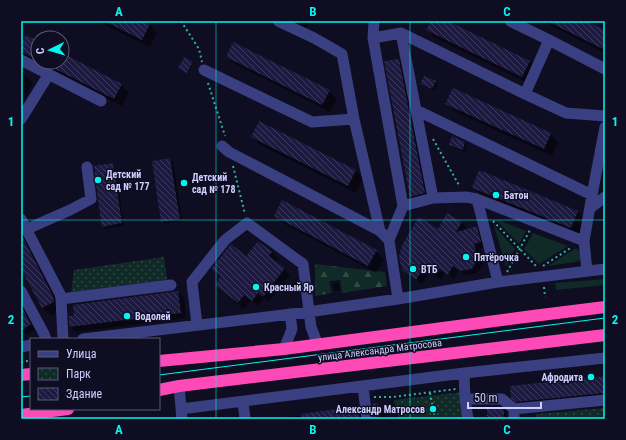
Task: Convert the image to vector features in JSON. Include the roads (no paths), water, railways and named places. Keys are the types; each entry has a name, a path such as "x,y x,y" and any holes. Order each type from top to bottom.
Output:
{"highway":[{"name":"улица Александра Матросова","path":"160,361 318,345 605,307"},
{"name":"улица Александра Матросова","path":"160,390 179,386 605,335"},
{"path":"21,415 60,410"}],"street":[{"path":"278,21 314,38 342,54 354,119 380,231"},
{"path":"374,21 373,38 404,206 389,240 398,299"},
{"path":"510,21 605,69"},
{"path":"373,38 401,33 566,113 605,116"},
{"path":"401,33 433,198"},
{"path":"525,94 549,40"},
{"path":"21,60 101,101"},
{"path":"204,70 312,122 354,119"},
{"path":"21,119 49,74"},
{"path":"416,110 592,196"},
{"path":"587,271 580,243 590,208 605,127"},
{"path":"222,146 236,155 380,231 389,240"},
{"path":"27,229 91,199 86,167"},
{"path":"404,206 433,198 466,197 477,199 580,243"},
{"path":"590,208 605,197"},
{"path":"477,199 498,282"},
{"path":"21,219 60,294 63,338"},
{"path":"197,325 192,282 225,240 247,223 303,264 308,312 311,327 318,345"},
{"path":"91,338 308,312 498,282 605,269"},
{"path":"61,299 171,284"},
{"path":"21,291 46,338"},
{"path":"284,349 292,329 290,314"},
{"path":"179,386 182,414 243,402 464,373 605,358"},
{"path":"464,373 468,419"},
{"path":"363,387 367,419"},
{"path":"466,394 502,399 514,414 605,400"},
{"path":"243,402 245,419"}],"tram line":[{"path":"160,375 605,318"},
{"path":"21,397 30,396"}],"place":[{"name":"Детский сад № 177","path":"98,180"},
{"name":"Детский сад № 178","path":"184,183"},
{"name":"Батон","path":"496,195"},
{"name":"Пятёрочка","path":"466,257"},
{"name":"ВТБ","path":"413,269"},
{"name":"Красный Яр","path":"256,287"},
{"name":"Водолей","path":"127,316"},
{"name":"Афродита","path":"591,377"},
{"name":"Александр Матросов","path":"433,409"}]}
